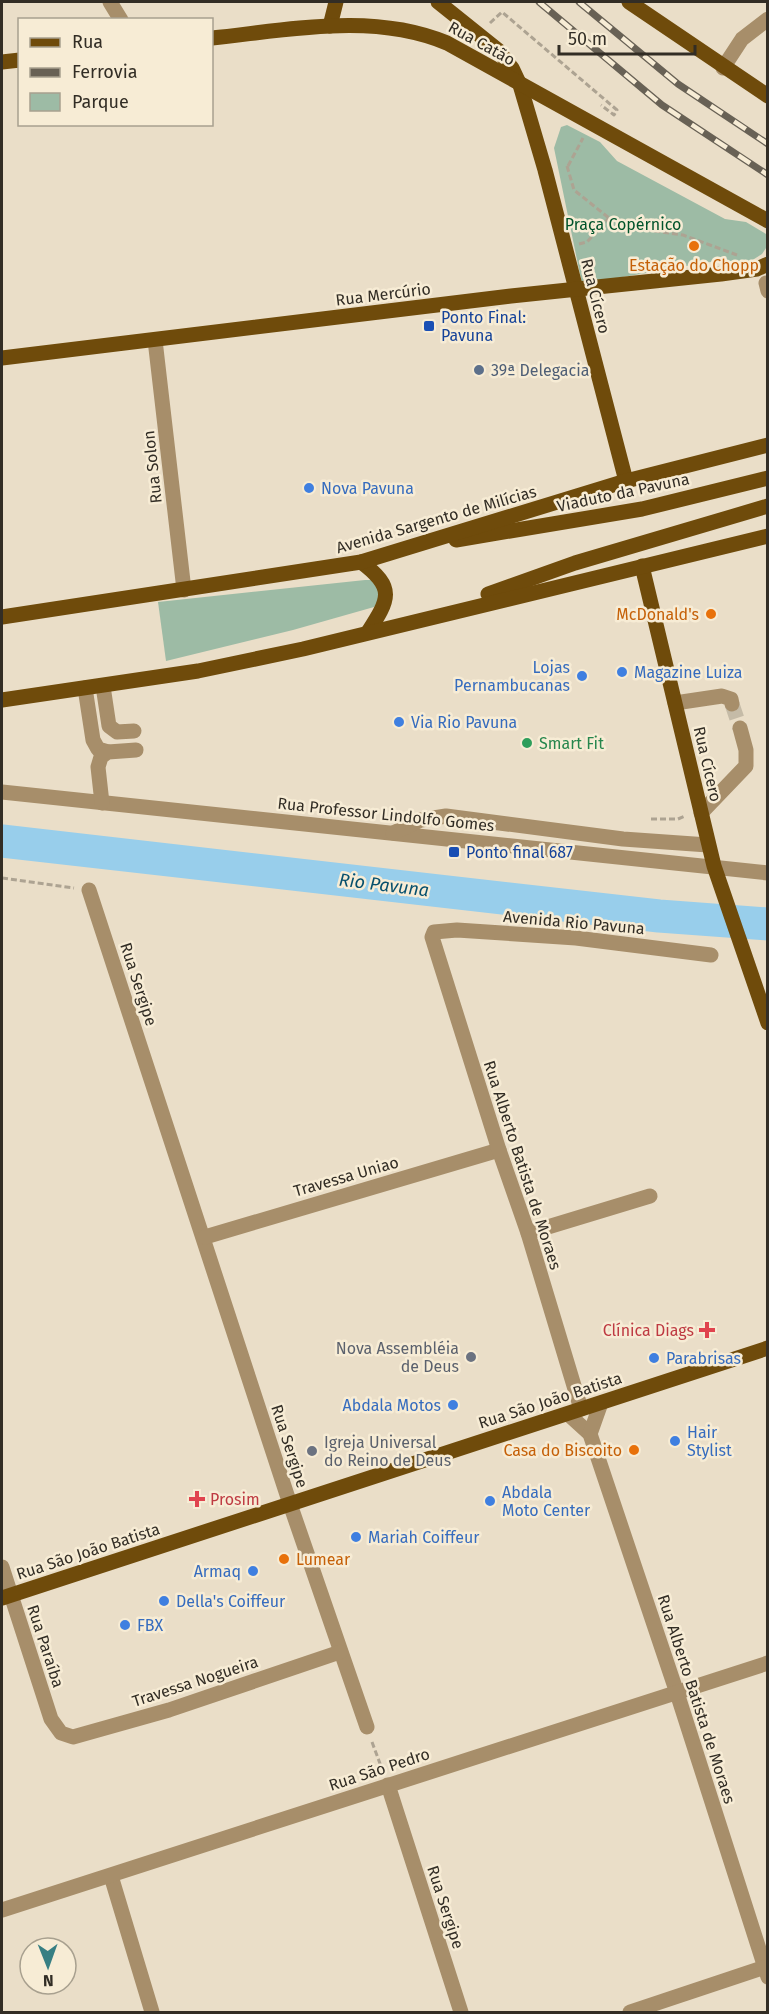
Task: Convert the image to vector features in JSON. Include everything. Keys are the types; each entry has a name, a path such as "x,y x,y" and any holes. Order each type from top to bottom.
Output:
{"main road":[{"path":"330,26 336,2"},
{"name":"Rua Cícero","path":"438,2 498,50 512,68 520,85 545,170 626,481"},
{"path":"629,2 723,68 768,96"},
{"name":"Rua Catão","path":"213,38 330,26 375,26 426,34 768,220"},
{"path":"2,62 18,60"},
{"name":"Rua Mercúrio","path":"2,358 575,289 757,270 768,264"},
{"name":"Avenida Sargento de Milícias","path":"2,617 360,562 626,481 768,445"},
{"name":"Viaduto da Pavuna","path":"413,546 503,534 642,509 768,478"},
{"path":"438,614 520,582 647,541 768,506"},
{"path":"2,700 198,671 768,536"},
{"path":"360,562 377,575 387,593 384,606 368,632"},
{"name":"Rua Cícero","path":"642,566 708,845 768,1023"},
{"name":"Rua São João Batista","path":"6,1597 768,1348"}],"street":[{"path":"110,2 120,18"},
{"path":"723,68 742,39 766,22"},
{"name":"Rua Solon","path":"155,340 184,590"},
{"path":"103,686 109,726 117,732 134,731"},
{"path":"85,688 93,740 98,749 108,752 136,750"},
{"path":"675,703 722,696 731,699 732,704"},
{"path":"701,813 746,766 746,750 740,728"},
{"path":"102,803 98,762 108,752"},
{"name":"Rua Professor Lindolfo Gomes","path":"2,792 768,873"},
{"path":"393,833 421,819 446,816 623,840 708,845"},
{"name":"Rua Sergipe","path":"89,890 205,1237 290,1504 367,1727"},
{"name":"Avenida Rio Pavuna","path":"434,932 457,930 576,938 711,955"},
{"name":"Rua Alberto Batista de Moraes","path":"434,932 433,943 528,1233 574,1411 590,1434 677,1693 766,1970"},
{"name":"Travessa Uniao","path":"205,1237 499,1150"},
{"path":"528,1233 650,1196"},
{"path":"590,1434 601,1403"},
{"name":"Rua Paraíba","path":"2,1567 6,1597 51,1719 62,1733"},
{"name":"Travessa Nogueira","path":"62,1733 73,1737 85,1736 340,1652"},
{"name":"Rua São Pedro","path":"2,1910 768,1663"},
{"name":"Rua Sergipe","path":"388,1785 461,2013"},
{"path":"111,1876 152,2013"},
{"path":"630,2013 766,1970"}],"path":[{"path":"490,23 502,12 604,96 617,110 614,115 601,105"},
{"path":"583,138 567,166 574,190 609,218 640,229 683,235 746,259"},
{"path":"545,170 567,166"},
{"path":"565,246 586,242 609,218"},
{"path":"2,878 89,890"},
{"path":"367,1727 388,1785"}],"green space":[{"name":"Praça Copérnico","path":"567,125 600,142 617,161 725,219 746,222 766,234 766,248 762,254 751,261 716,261 582,284 554,148 561,127"},
{"path":"373,580 380,585 379,602 374,607 293,630 166,661 158,602"}],"waterway":[{"name":"Rio Pavuna","path":"2,841 659,916 768,924"}],"tunnel":[{"path":"732,704 740,728"}],"railway":[{"path":"539,2 662,105 768,175"},
{"path":"579,2 678,84 768,144"}],"place":[{"name":"Estação do Chopp","path":"694,246"},
{"name":"Ponto Final: Pavuna","path":"429,326"},
{"name":"39ª Delegacia","path":"479,370"},
{"name":"Nova Pavuna","path":"309,488"},
{"name":"McDonald's","path":"711,614"},
{"name":"Magazine Luiza","path":"622,672"},
{"name":"Lojas Pernambucanas","path":"582,676"},
{"name":"Via Rio Pavuna","path":"399,722"},
{"name":"Smart Fit","path":"527,743"},
{"name":"Ponto final 687","path":"454,852"},
{"name":"Clínica Diags","path":"707,1330"},
{"name":"Nova Assembléia de Deus","path":"471,1357"},
{"name":"Parabrisas","path":"654,1358"},
{"name":"Abdala Motos","path":"453,1405"},
{"name":"Hair Stylist","path":"675,1441"},
{"name":"Casa do Biscoito","path":"634,1450"},
{"name":"Igreja Universal do Reino de Deus","path":"312,1451"},
{"name":"Prosim","path":"197,1499"},
{"name":"Abdala Moto Center","path":"490,1501"},
{"name":"Mariah Coiffeur","path":"356,1537"},
{"name":"Lumear","path":"284,1559"},
{"name":"Armaq","path":"253,1571"},
{"name":"Della's Coiffeur","path":"164,1601"},
{"name":"FBX","path":"125,1625"}]}
